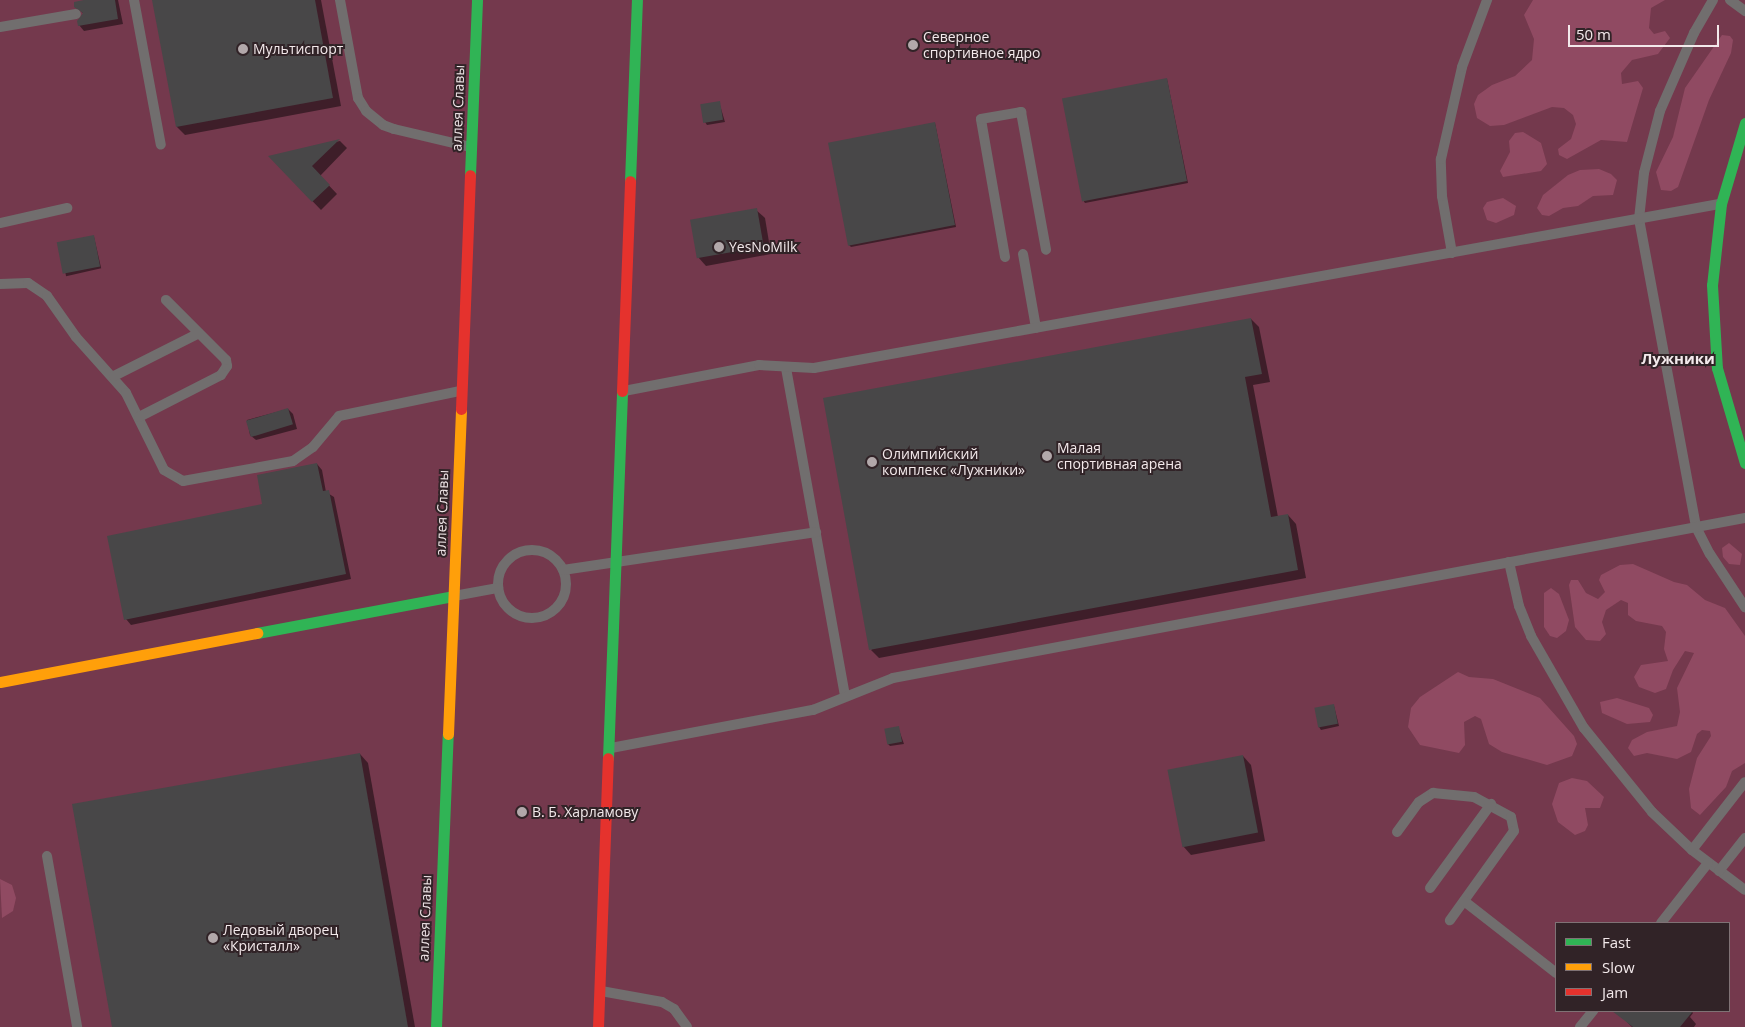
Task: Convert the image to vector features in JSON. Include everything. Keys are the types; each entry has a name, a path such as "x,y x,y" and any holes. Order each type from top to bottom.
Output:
{"street":[{"name":"аллея Славы","path":"436,1027 477,0"},
{"path":"598,1027 610,748 620,391 636,0"},
{"path":"1745,123 1720,204 1712,285 1712,324 1723,394 1745,463"},
{"path":"0,682 453,596"}],"lane":[{"path":"134,0 161,145"},
{"path":"340,0 358,98 366,111 383,125 394,129 471,147"},
{"path":"1452,253 1442,196 1441,159 1462,67 1487,0"},
{"path":"1714,0 1694,33 1660,111 1644,173 1639,219 1696,527 1717,567 1745,607"},
{"path":"1730,0 1745,11"},
{"path":"0,27 76,14"},
{"path":"1005,257 981,119 1021,112 1046,250"},
{"path":"620,391 759,366 814,368 1720,204"},
{"path":"0,223 67,208"},
{"path":"1023,254 1036,328"},
{"path":"0,284 22,281 40,289 76,337 114,376 139,417 164,470 174,478 189,481 292,461 314,447 334,420 345,414 462,390"},
{"path":"139,417 226,370 226,360 166,300"},
{"path":"114,376 199,333"},
{"path":"786,368 845,696"},
{"path":"610,748 813,710 893,678 1745,518"},
{"path":"563,570 816,532"},
{"path":"523,552 542,552 558,562 563,570 565,579 563,598 551,613 542,617 520,616 509,610 498,588 501,569 514,555 523,552"},
{"path":"1509,562 1519,606 1531,636 1584,728 1636,795 1692,850 1745,890"},
{"path":"453,596 498,588"},
{"path":"1692,850 1745,782"},
{"path":"1396,832 1418,802 1432,792 1464,795 1491,804 1511,817 1514,831 1450,920"},
{"path":"1430,888 1491,804"},
{"path":"1719,872 1745,838"},
{"path":"47,856 77,1027"},
{"path":"1662,922 1708,863"},
{"path":"1464,901 1555,972"},
{"path":"600,991 662,1002 674,1009 687,1027"},
{"path":"1580,1027 1592,1012"}],"shaded area":[{"name":"Олимпийский комплекс «Лужники»","path":"0,0 1745,0 1745,1027 0,1027"},
{"path":"1533,0 1665,0 1651,8 1649,28 1654,34 1665,31 1670,38 1658,54 1632,60 1621,73 1622,84 1638,81 1643,88 1627,142 1601,140 1567,159 1559,155 1558,149 1571,139 1576,124 1573,115 1564,108 1552,107 1504,125 1490,126 1477,118 1474,104 1478,95 1492,85 1515,76 1532,60 1534,39 1524,15"},
{"path":"1722,35 1730,36 1733,40 1731,53 1709,100 1678,187 1671,191 1661,190 1656,172 1673,137 1685,88"},
{"path":"1523,132 1541,143 1547,164 1541,171 1503,177 1500,171 1510,152 1509,141 1515,133"},
{"path":"1599,169 1611,174 1617,180 1613,195 1593,196 1578,206 1563,208 1549,216 1542,215 1537,208 1543,195 1568,175 1580,170"},
{"path":"1503,198 1516,206 1514,215 1496,223 1487,220 1483,208 1487,202"},
{"path":"1729,543 1742,554 1740,565 1729,564 1723,557 1722,548"},
{"path":"1633,564 1674,582 1687,585 1705,600 1725,608 1745,636 1745,763 1732,771 1726,787 1700,815 1691,808 1689,789 1697,758 1711,736 1710,731 1702,730 1697,734 1691,752 1677,759 1647,753 1634,756 1628,748 1632,740 1647,732 1677,726 1680,712 1677,688 1694,653 1685,651 1673,670 1666,689 1655,693 1639,687 1634,677 1641,665 1668,661 1664,649 1666,632 1662,626 1636,621 1628,615 1628,603 1621,600 1606,610 1602,622 1606,634 1600,641 1586,640 1575,627 1569,585 1571,580 1578,580 1586,593 1598,599 1605,592 1599,580 1601,575 1620,565"},
{"path":"1551,588 1559,594 1569,620 1566,631 1557,638 1550,636 1544,627 1544,593"},
{"path":"1458,672 1469,677 1493,679 1540,698 1574,736 1577,744 1572,756 1547,765 1502,752 1489,744 1481,719 1475,716 1464,722 1465,745 1459,753 1420,745 1408,727 1411,708 1420,697"},
{"path":"1617,698 1649,708 1653,715 1650,722 1627,724 1602,713 1600,702"},
{"path":"1572,778 1587,781 1604,797 1600,808 1585,808 1588,825 1585,831 1575,835 1558,822 1552,804 1559,783"},
{"path":"0,879 12,885 16,898 13,911 2,918"}],"building":[{"path":"84,0 115,0 118,19 78,26 77,21 83,13 74,7 74,2"},
{"name":"Мультиспорт","path":"152,0 315,0 333,98 176,127"},
{"path":"1167,78 1187,181 1082,201 1062,98"},
{"path":"720,101 723,120 703,123 700,104"},
{"path":"935,122 955,225 848,246 828,143"},
{"path":"340,139 312,166 330,185 312,202 268,156"},
{"path":"757,208 764,246 697,258 690,220"},
{"path":"94,235 100,266 63,274 57,242"},
{"name":"Малая спортивная арена","path":"1251,318 1262,374 1245,377 1271,517 1288,514 1298,570 869,650 823,398"},
{"path":"288,408 293,424 251,437 246,421"},
{"path":"317,463 323,491 329,490 346,574 124,620 107,536 262,504 257,475"},
{"path":"1334,704 1338,724 1318,727 1314,708"},
{"path":"899,726 902,742 887,745 884,729"},
{"path":"360,753 408,1027 112,1027 72,804"},
{"path":"1243,755 1258,833 1182,847 1167,770"},
{"path":"1613,1012 1692,1012 1680,1027 1633,1027"}],"traffic: fast":[{"path":"470,175 477,0"},
{"path":"630,181 637,0"},
{"path":"1745,123 1721,204 1712,285 1717,368 1745,463"},
{"path":"608,758 622,391"},
{"path":"257,633 453,596"},
{"path":"436,1027 448,734"}],"traffic: slow":[{"path":"448,734 461,409"},
{"path":"0,682 257,633"}],"traffic: jam":[{"path":"461,409 470,175"},
{"path":"622,391 630,181"},
{"path":"598,1027 608,758"}],"place":[{"name":"Северное спортивное ядро","path":"913,45"},
{"name":"Мультиспорт","path":"243,49"},
{"name":"YesNoMilk","path":"719,247"},
{"name":"Малая спортивная арена","path":"1047,456"},
{"name":"Олимпийский комплекс «Лужники»","path":"872,462"},
{"name":"В. Б. Харламову","path":"522,812"},
{"name":"Ледовый дворец «Кристалл»","path":"213,938"}],"district":[{"name":"Лужники","path":"1678,359"}]}
